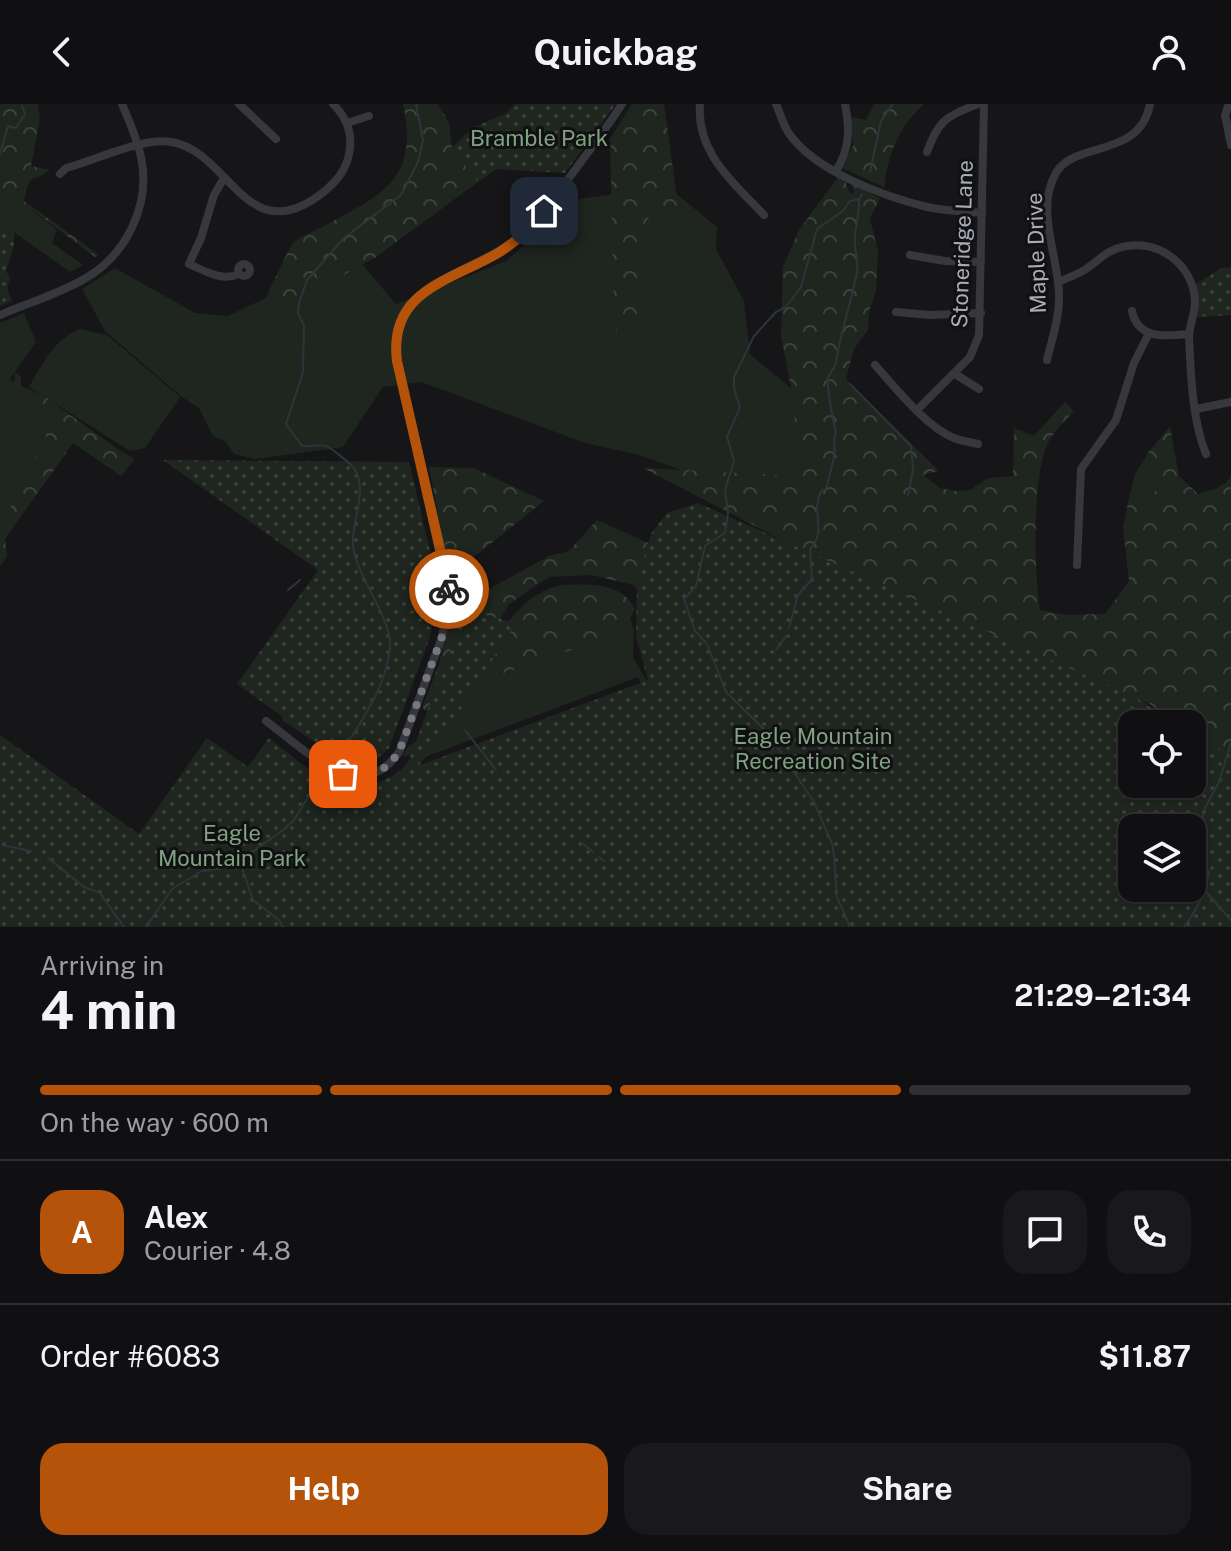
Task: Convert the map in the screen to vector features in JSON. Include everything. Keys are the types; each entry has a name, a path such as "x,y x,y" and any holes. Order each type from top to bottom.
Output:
{"street":[{"path":"0,315 81,281 114,256 132,229 141,201 143,173 138,146 122,104"},
{"path":"239,104 276,139"},
{"path":"60,174 66,168 138,146 162,142 183,145 199,155 245,199 258,207 279,210 303,206 329,188 342,174 350,150 347,123 333,104"},
{"path":"266,721 331,768 350,776 376,774 387,767 399,752 442,637 449,598 447,571 397,361 398,329 406,311 424,292 500,252 532,227 622,104"},
{"path":"700,104 706,146 715,163 764,215"},
{"path":"776,104 788,132 808,155 836,171 893,197 931,208 982,213"},
{"path":"836,171 848,147 850,128 845,104"},
{"path":"927,152 936,128 945,120 981,104"},
{"name":"Stoneridge Lane","path":"917,410 970,357 979,335 981,104"},
{"name":"Maple Drive","path":"1047,360 1058,314 1058,282 1049,226 1051,184 1063,164 1129,138 1140,129 1148,116 1150,104"},
{"path":"1229,104 1225,115 1231,145"},
{"path":"347,123 369,116"},
{"path":"224,178 216,189 201,238 189,264 220,276 239,274"},
{"path":"1058,282 1084,271 1118,247 1132,245 1149,246 1165,252 1182,267 1192,286 1195,304 1189,334 1196,409 1206,454"},
{"path":"910,255 945,261 981,262"},
{"path":"1132,311 1134,320 1149,333 1161,336 1189,334"},
{"path":"896,312 930,315 981,313"},
{"path":"1077,565 1081,469 1116,420 1133,366 1149,333"},
{"path":"875,365 938,429 954,438 978,444"},
{"path":"955,374 979,389"},
{"path":"1196,409 1231,402"}],"green space":[{"path":"0,104 38,104 40,119 31,166 50,170 30,182 24,201 99,255 95,257 0,189"},
{"path":"403,104 438,104 449,123 452,148 478,182 376,257 315,291 263,303 293,243 365,203 393,180 406,150"},
{"name":"Bramble Park","path":"514,104 616,104 565,173 497,169 478,182 452,148 472,128 507,113"},
{"path":"632,104 664,104 678,205 652,213 641,229 642,310 620,350 614,319 610,139"},
{"path":"874,104 924,104 907,122 896,141 884,187 842,168 853,146 851,117 866,120"},
{"path":"838,177 845,180 850,194 855,192 849,182 880,198 870,219 878,251 876,290 869,312 868,330 854,349 846,379 939,471 923,475 940,488 970,490 988,478 1013,476 1014,428 1034,436 1065,402 1074,411 1049,441 1042,461 1036,550 1040,610 1067,615 1105,614 1129,581 1123,527 1130,494 1146,496 1158,490 1148,453 1170,426 1179,476 1198,494 1221,486 1231,476 1231,760 1206,745 1206,710 1158,710 822,561 643,468 800,476 804,446 795,431 794,402 781,336 783,267 799,230"},
{"path":"668,187 717,227 716,249 744,301 750,354 804,399 819,465 782,484 700,477 639,455 585,443 421,382 383,387 343,447 255,459 234,454 226,442 213,436 199,408 105,331 82,289 115,268 195,313 228,316 276,293 350,250 396,304 506,261 578,199"},
{"path":"0,189 57,230 52,243 83,265 70,272 15,233 0,228"},
{"path":"0,221 14,231 14,245 6,271 10,278 7,288 12,301 0,306"},
{"path":"1231,267 1231,315 1197,317 1199,302 1196,284 1222,268"},
{"path":"24,313 36,342 10,379 72,423 0,525 0,323"},
{"path":"79,329 107,335 180,397 145,448 130,451 29,387 55,346"},
{"path":"15,372 21,377 21,386 44,396 135,459 121,476 73,443 5,539 7,556 0,566 0,518 14,503 46,437 39,417 17,392"},
{"path":"1148,453 1158,490 1146,496 1130,494 1135,474"},
{"path":"163,460 409,462 434,568 438,601 430,637 389,748 372,763 361,766 348,764 282,720 283,717 237,684 318,570"},
{"path":"429,467 474,468 544,501 450,576"},
{"name":"Eagle Mountain Recreation Site","path":"698,503 1135,697 1156,710 1118,710 1118,798 1206,798 1206,741 1231,756 1231,927 0,927 0,735 139,834 207,738 248,767 269,738 320,776 349,787 364,787 396,774 409,760 452,645 460,608 516,623 442,738 418,766 648,680 636,637 637,584 651,534 667,513"},
{"path":"597,520 1118,754 1118,790 653,617 634,585 591,575 549,577 509,604 453,703 430,713 422,708 439,664 451,610 549,556 569,551"},
{"path":"560,585 592,585 612,589 621,593 635,609 623,632 478,682 500,636 517,611 529,600"},
{"path":"630,618 634,630 633,657 651,689 653,711 638,677 428,756 402,756 408,746 429,735 450,718 478,682 623,632"},
{"path":"1140,798 1161,798 1194,814 1183,814"}],"waterway":[{"path":"338,759 377,693 387,664 390,638 354,552 360,487 354,468 328,447 302,446 286,424 303,372 304,325 298,313 299,303 307,280 345,237 401,195 418,162 423,140 416,104"},
{"path":"870,172 881,121 893,104"},
{"path":"0,154 8,126 16,128 25,114 22,106"},
{"path":"850,927 837,897 833,846 814,802 768,733 726,692 707,644 695,631 684,599 696,586 705,546 725,533 728,513 725,490 734,461 727,437 740,407 734,377 754,336 776,312 786,307 801,287 817,229 862,194"},
{"path":"789,628 798,595 812,579 810,549 818,535 818,500 821,491 826,489 834,458 836,432 828,378 835,364 857,272 855,240 859,199"},
{"path":"850,384 911,446 913,469 908,496"},
{"path":"288,590 300,580"},
{"path":"776,650 787,635"},
{"path":"465,730 496,770"},
{"path":"1184,927 1205,889 1209,873 1201,859 1203,812 1219,782 1231,743"},
{"path":"146,927 172,889 202,871 224,868 240,861 283,830 294,820 320,778 328,773"},
{"path":"582,843 593,852"},
{"path":"2,845 31,851"},
{"path":"599,857 604,861"},
{"path":"48,858 84,887 100,893 124,927"},
{"path":"240,862 253,900 279,920 283,927"},
{"path":"1206,892 1231,920"}],"way so far":[{"path":"343,774 357,777 376,774 387,767 399,752 444,631 449,589"}],"route":[{"path":"449,589 397,361 398,329 415,299 438,283 509,246 532,227 544,211"}],"park label":[{"name":"Eagle Mountain Park","path":"232,846"}]}
